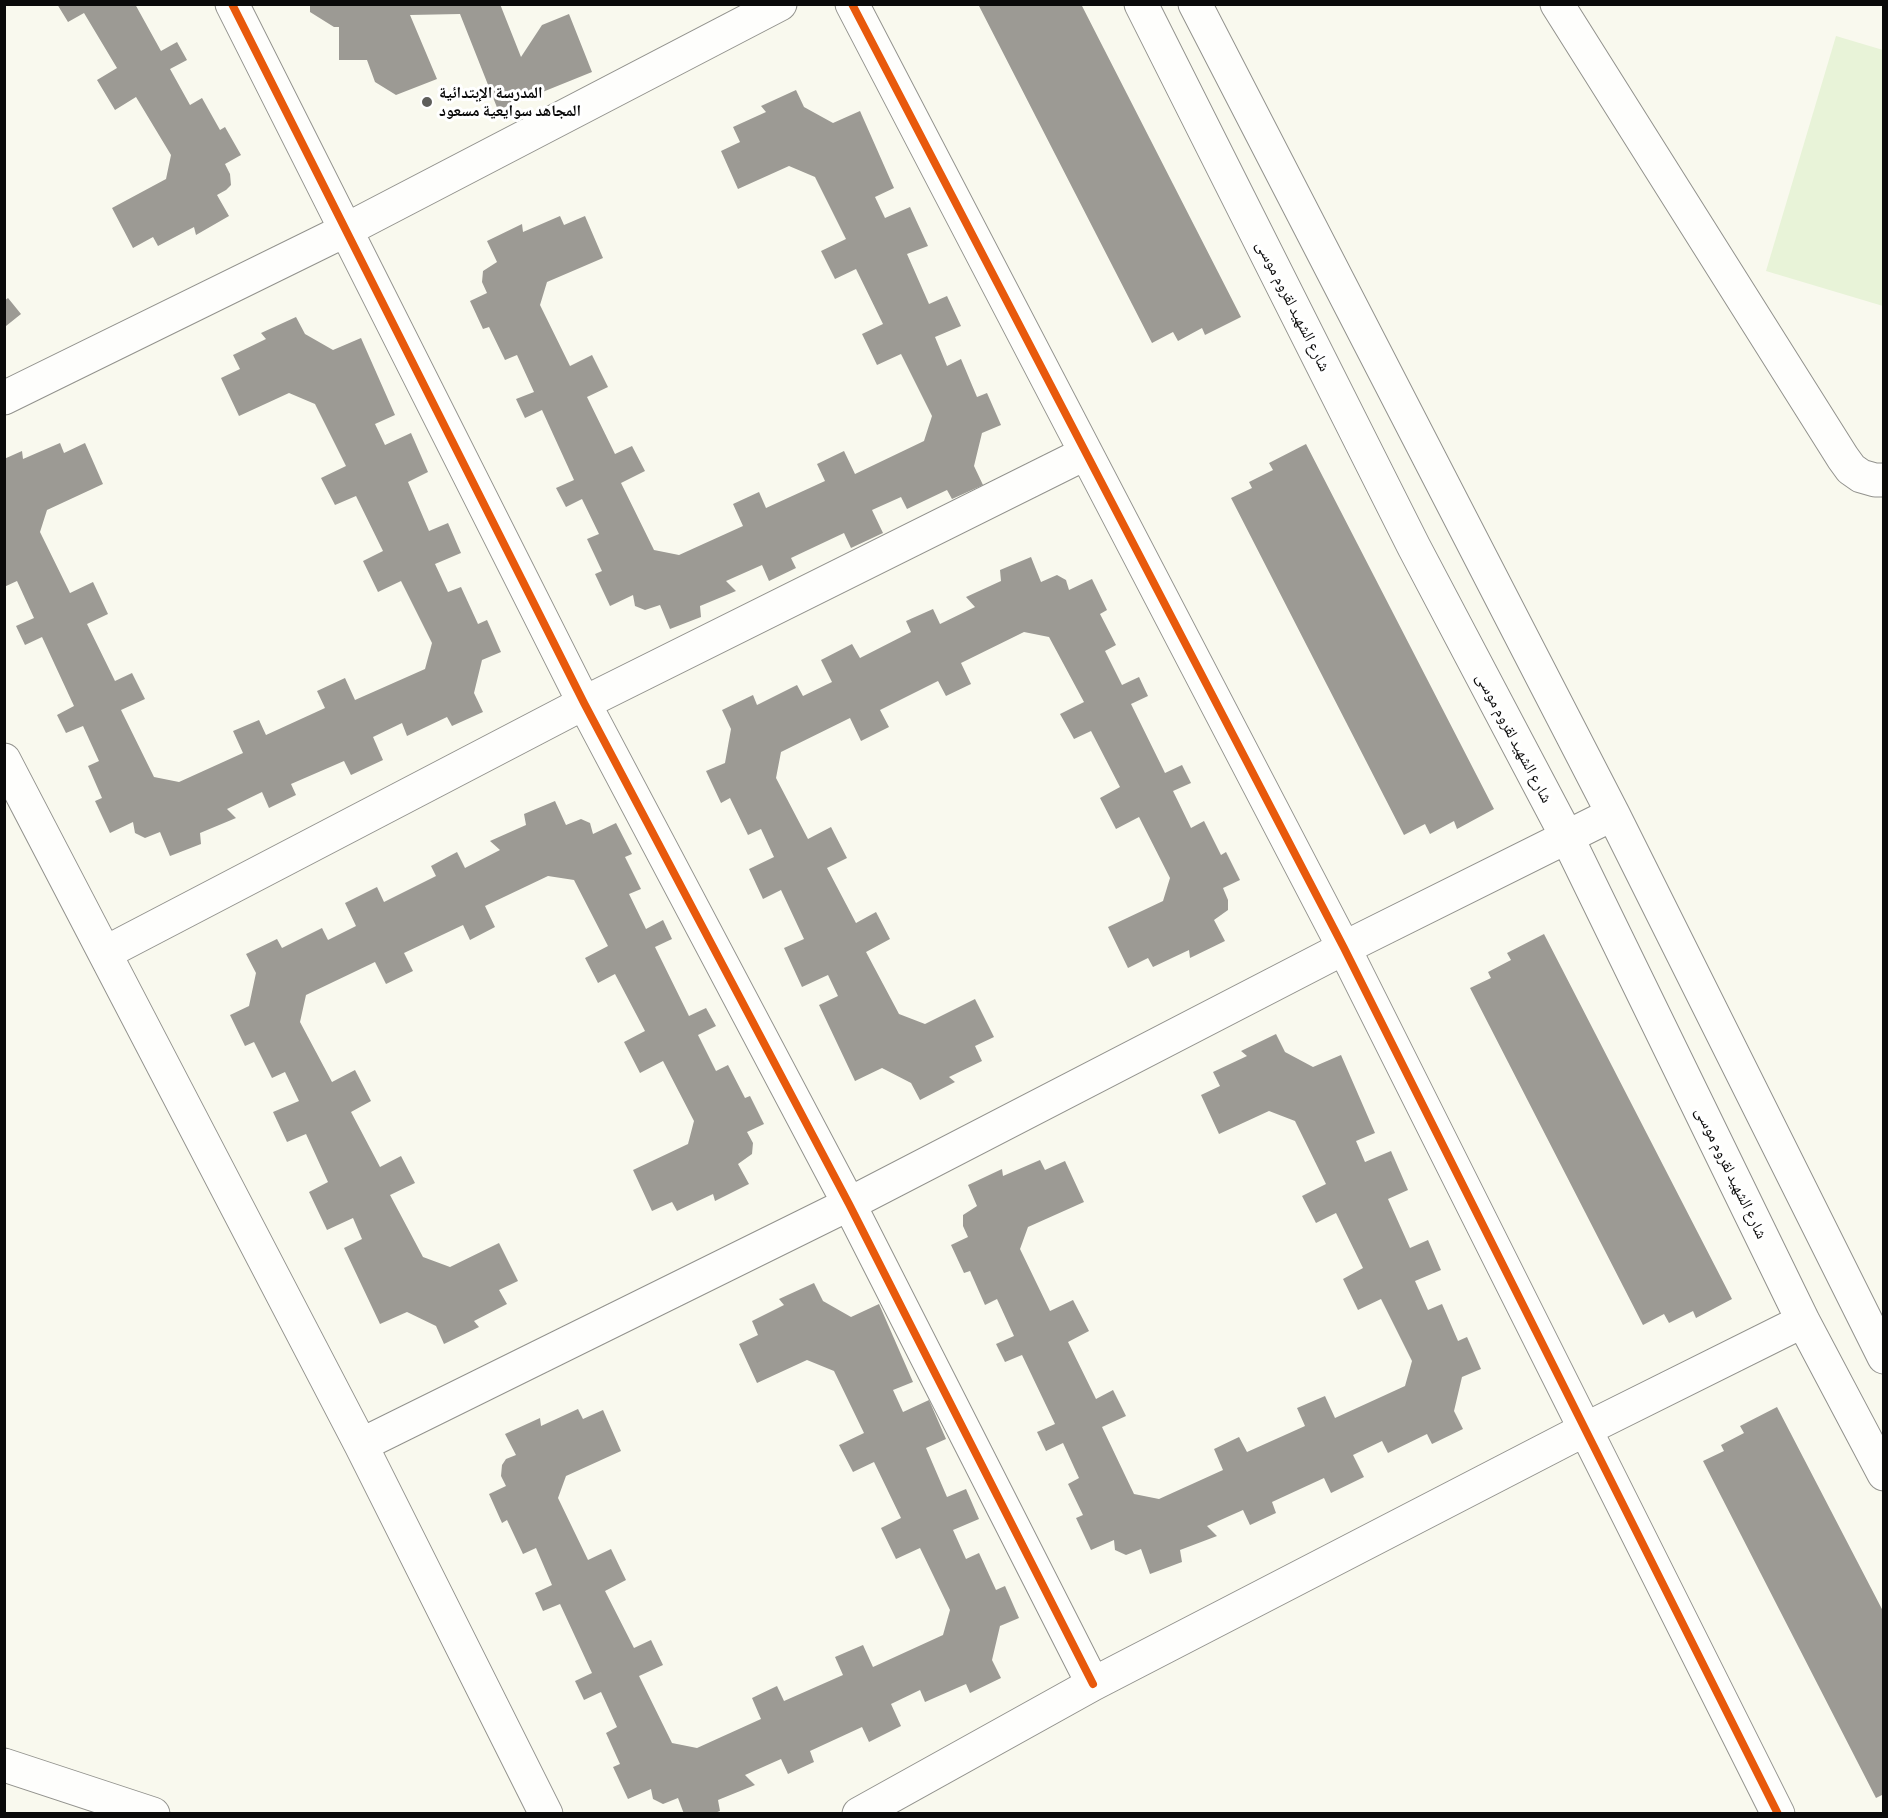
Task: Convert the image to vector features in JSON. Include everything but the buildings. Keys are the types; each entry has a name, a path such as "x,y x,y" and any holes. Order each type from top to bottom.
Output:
{"street":[{"path":"232,4 584,703 849,1204 1093,1684"},
{"path":"4,398 346,230 780,4"},
{"path":"852,4 1344,948 1778,1814"},
{"name":"شارع الشهيد لقروم موسى","path":"1141,4 1414,547 1567,837 1803,1321 1884,1474"},
{"path":"1195,4 1613,814 1884,1357"},
{"path":"1557,4 1843,458 1861,477 1884,480"},
{"path":"105,953 584,703 1086,453"},
{"path":"4,760 362,1445 546,1814"},
{"path":"362,1445 849,1204 1344,948 1613,814"},
{"path":"860,1814 1093,1684 1586,1429 1803,1321"},
{"path":"4,1765 153,1814"}],"green space":[{"path":"1836,36 1883,50 1883,306 1766,271"}],"cycle path":[{"path":"232,4 584,703 849,1204 1093,1684"},
{"path":"852,4 1344,948 1778,1814"}],"place":[{"name":"المدرسة الإبتدائية المجاهد سوايعية مسعود","path":"427,102"}]}
